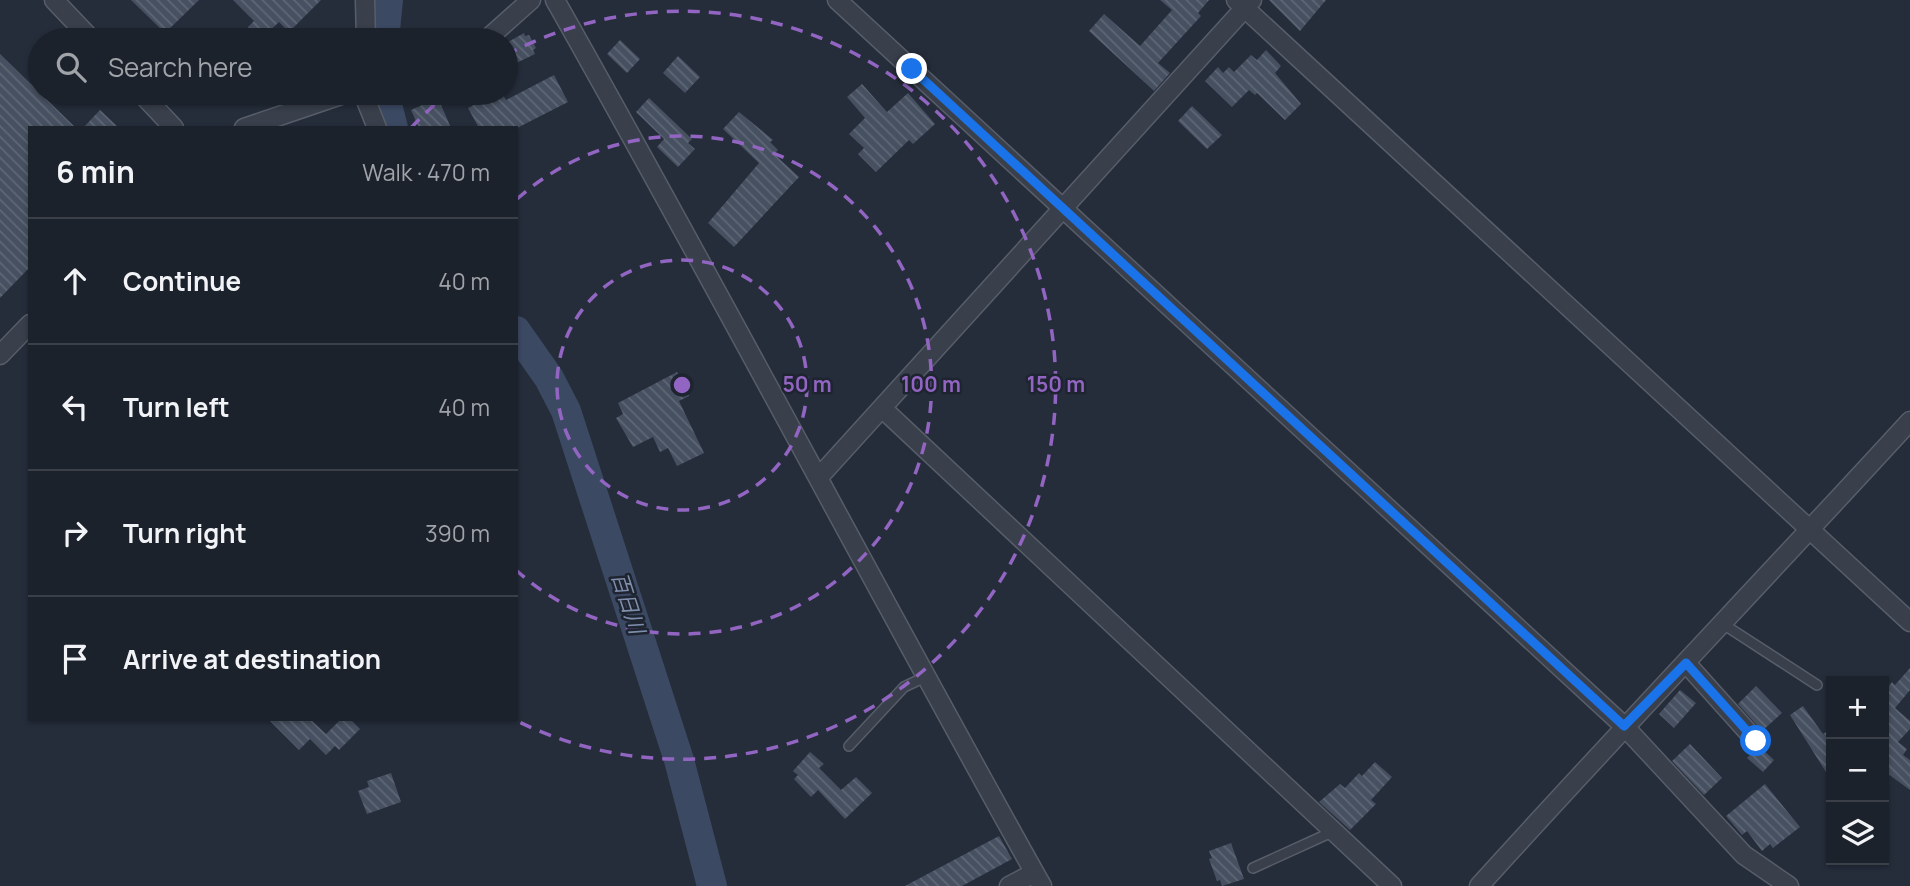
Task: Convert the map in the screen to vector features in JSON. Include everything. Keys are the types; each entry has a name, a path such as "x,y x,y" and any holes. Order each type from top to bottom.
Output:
{"street":[{"path":"54,0 81,28"},
{"path":"365,0 366,28"},
{"path":"499,28 531,0"},
{"path":"555,0 699,256 925,677 1038,879 1009,886"},
{"path":"837,0 1624,726 1744,855 1789,886"},
{"path":"819,477 1066,209 1244,3 1910,622"},
{"path":"152,105 172,126"},
{"path":"250,126 312,105"},
{"path":"368,105 376,126"},
{"path":"0,355 28,326"},
{"path":"883,409 1392,886"},
{"path":"1479,886 1624,726 1723,624 1910,421"},
{"path":"1686,663 1756,741"}],"lane":[{"path":"1723,624 1817,685"},
{"path":"849,747 904,687 925,677"},
{"path":"1253,867 1332,832"}],"building":[{"path":"131,0 199,0 170,28 160,28"},
{"path":"233,0 321,0 293,28 285,28 279,22 273,28 249,28 254,21"},
{"path":"1160,0 1209,0 1198,13 1201,16 1158,63 1170,73 1154,91 1089,31 1104,14 1140,46 1172,10"},
{"path":"1269,0 1326,0 1300,31"},
{"path":"524,33 525,36 529,35 536,48 533,50 535,54 518,62 518,36"},
{"path":"620,40 640,59 627,73 607,54"},
{"path":"1266,50 1281,66 1275,73 1301,104 1285,120 1257,93 1255,95 1249,90 1232,107 1205,81 1218,67 1223,73 1229,67 1234,72 1251,55 1257,60"},
{"path":"0,54 28,81 28,105 52,105 74,126 28,126 28,269 0,298"},
{"path":"678,56 700,77 685,93 663,73"},
{"path":"554,75 568,102 518,127 478,126 468,108 474,105 518,105 518,94"},
{"path":"862,84 887,112 908,93 935,124 913,144 909,140 876,172 858,154 864,148 849,134 865,118 847,97"},
{"path":"649,98 692,139 688,143 695,149 678,167 657,147 664,139 636,112"},
{"path":"422,105 441,105 450,126 418,126 411,110"},
{"path":"1192,106 1222,135 1207,149 1178,121"},
{"path":"100,110 117,126 85,126"},
{"path":"739,112 773,140 770,142 778,150 774,154 799,177 734,247 708,223 759,163 723,129"},
{"path":"677,372 689,396 679,401 704,453 677,466 668,448 660,452 653,437 633,447 616,418 623,414 618,403"},
{"path":"1910,668 1910,690 1895,708 1910,721 1910,729 1898,742 1907,749 1903,755 1910,760 1910,790 1889,775 1889,686 1892,682 1895,685"},
{"path":"1756,686 1782,713 1762,731 1738,704"},
{"path":"1680,690 1696,703 1674,728 1659,714"},
{"path":"1803,706 1823,734 1826,732 1826,772 1790,715"},
{"path":"270,721 312,721 326,734 339,721 352,721 360,729 339,750 335,746 326,755 310,739 299,750"},
{"path":"1690,744 1722,778 1704,795 1672,761"},
{"path":"1763,750 1774,760 1763,772 1747,758 1753,752"},
{"path":"810,752 824,764 819,768 841,790 856,777 872,793 845,819 818,790 811,797 794,779 798,775 793,771"},
{"path":"1375,762 1392,777 1371,800 1376,804 1350,830 1319,802 1340,784 1345,788 1359,773 1362,776"},
{"path":"391,773 401,802 367,814 358,791 369,787 367,781"},
{"path":"1765,784 1800,827 1773,848 1770,844 1762,851 1747,831 1742,835 1726,816"},
{"path":"999,836 1012,859 962,886 905,886"},
{"path":"1231,843 1244,879 1222,886 1220,880 1217,881 1209,851"}],"waterway":[{"name":"百日川","path":"385,28 388,0"},
{"name":"百日川","path":"387,105 392,126"},
{"name":"百日川","path":"518,334 549,378 566,411 679,760 712,886"}],"route":[{"path":"912,69 1624,726 1686,663 1756,741"}]}
